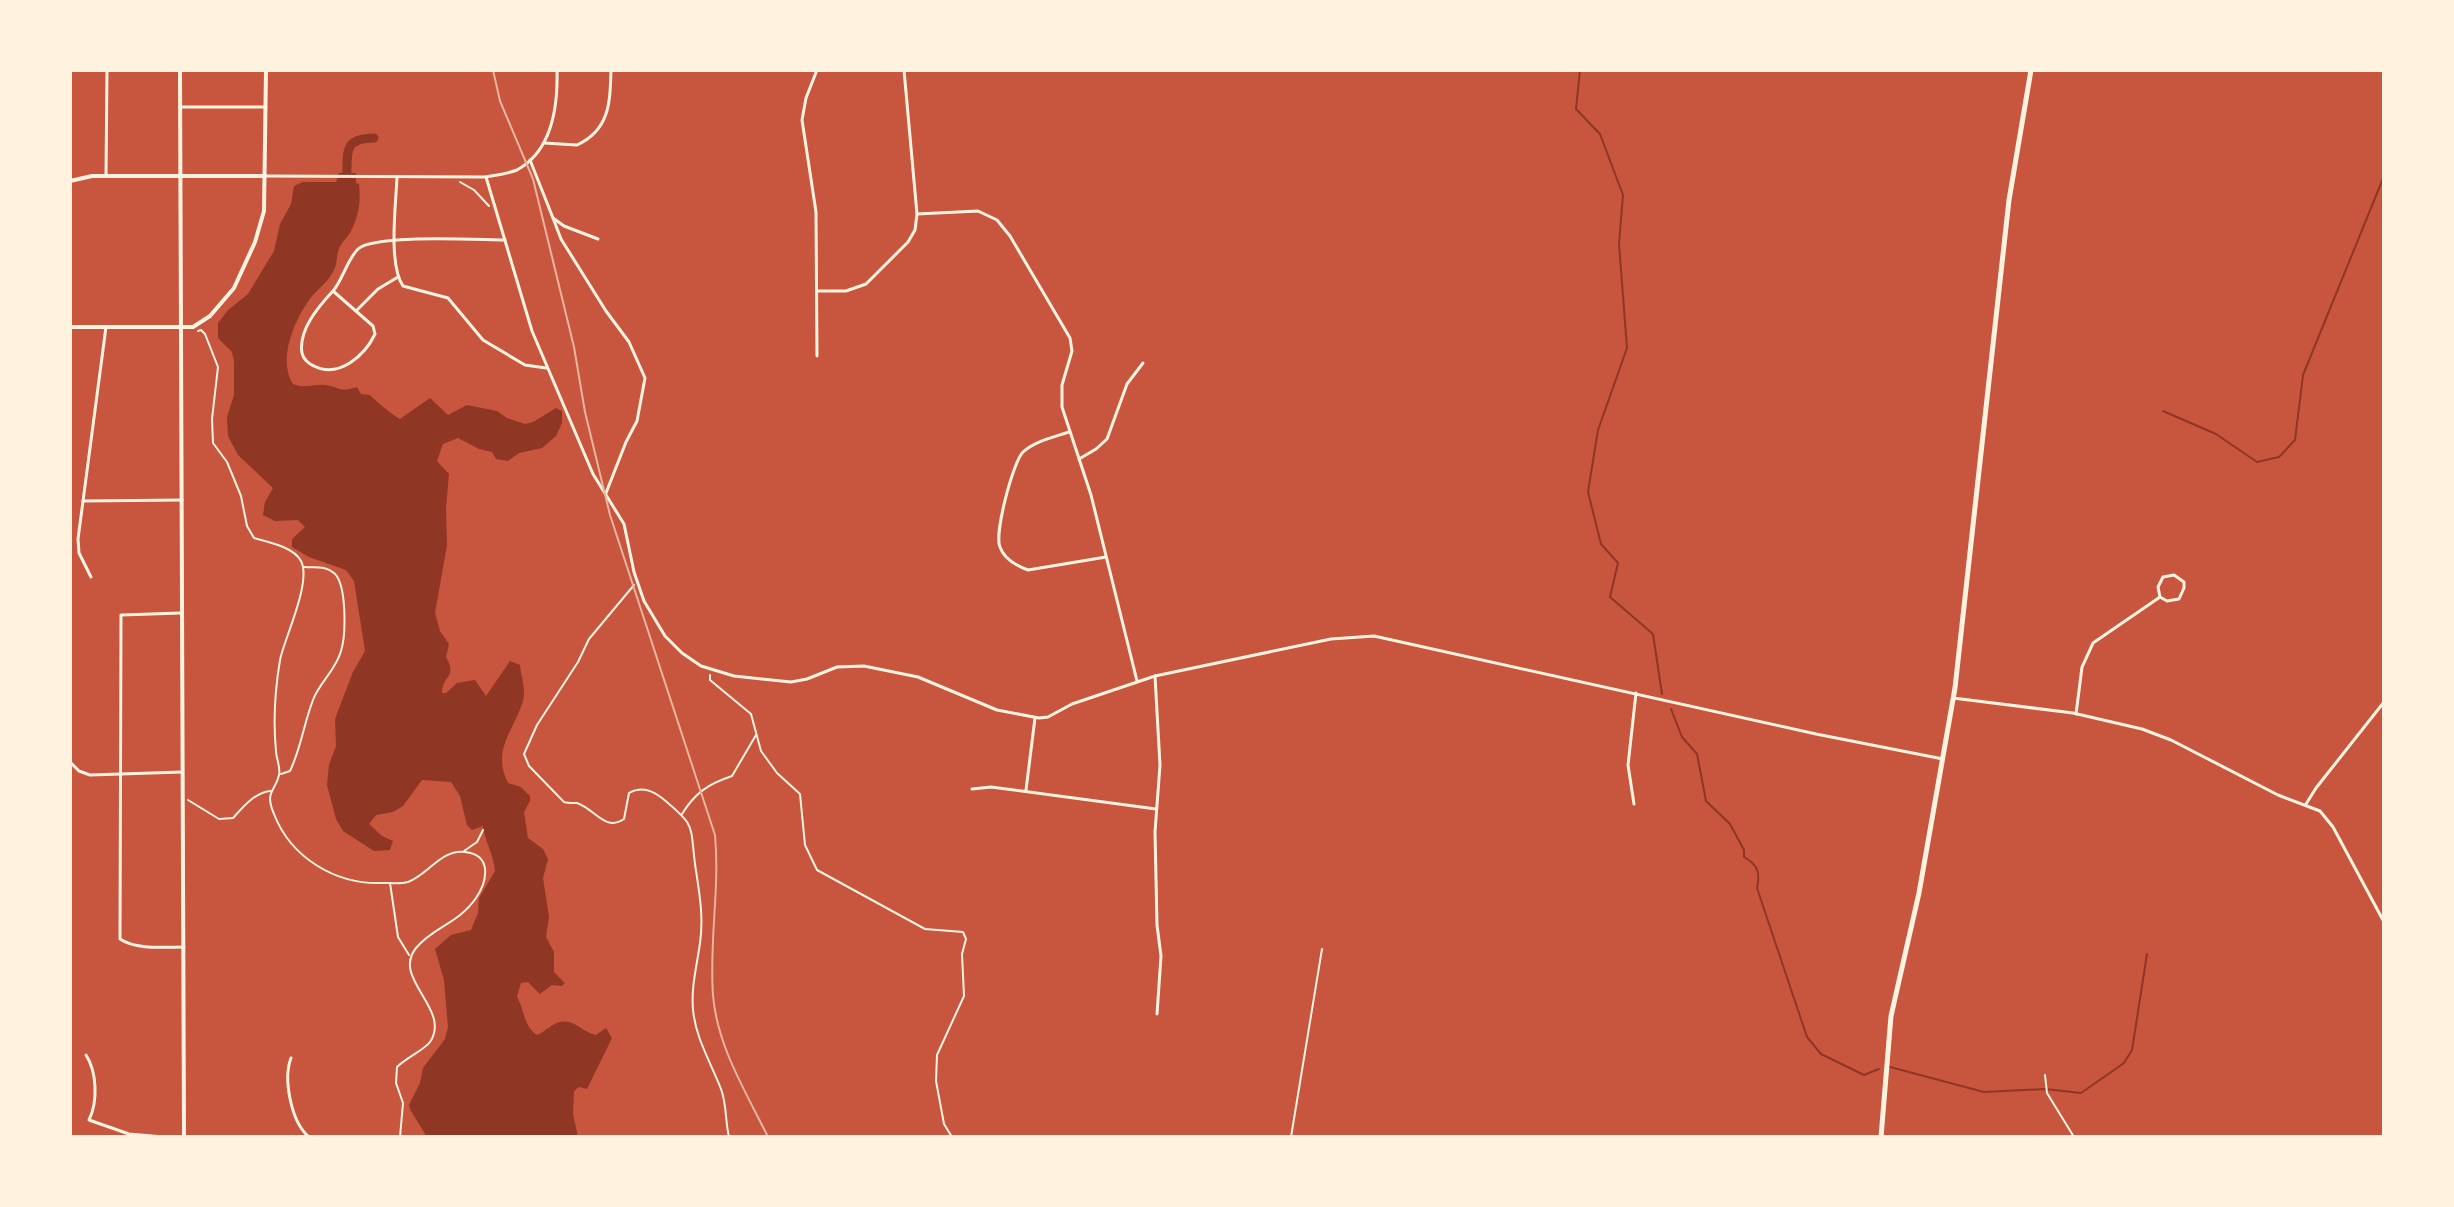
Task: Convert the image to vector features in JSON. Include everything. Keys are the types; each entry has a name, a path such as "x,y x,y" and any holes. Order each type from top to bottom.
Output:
{"main road":[{"path":"1881,1137 1891,1016 1919,893 1953,698 1977,507 2007,212 2031,70"}],"street":[{"path":"106,176 107,70"},
{"path":"180,70 184,1137"},
{"path":"70,327 193,327 202,323 238,281 262,221 266,70"},
{"path":"70,181 106,176 486,177 510,172 530,160 544,143 555,106 557,70"},
{"path":"544,143 577,145 598,130 608,115 611,70"},
{"path":"817,70 806,98 802,120 815,201 817,356"},
{"path":"818,291 846,291 866,284 913,236 917,214 904,70"},
{"path":"180,107 266,107"},
{"path":"530,160 561,239 629,342 645,378 637,421 605,494"},
{"path":"397,177 395,240 398,277 406,288 438,293 448,298 483,340 525,365 539,369 546,367"},
{"path":"486,177 532,331 593,474 624,524 637,582 651,615 665,636 689,659 710,670 734,676 791,682 837,667 864,666 918,677 997,710 1035,718 1048,717 1072,704 1155,676 1331,639 1374,636 1943,759"},
{"path":"917,214 978,211 992,216 1006,230 1070,338 1072,351 1060,393 1069,432 1091,495 1137,681"},
{"path":"553,218 564,226 598,239"},
{"path":"333,291 376,331 365,351 349,364 337,369 317,368 307,361 302,352 303,337 357,250 372,242 395,240 505,240"},
{"path":"356,311 378,289 398,277"},
{"path":"91,577 77,546 106,327"},
{"path":"1079,459 1107,439 1127,384 1143,363"},
{"path":"1069,432 1039,442 1020,455 998,542 1007,558 1028,570 1106,557"},
{"path":"83,501 182,500"},
{"path":"2174,575 2184,582 2179,599 2167,601 2160,597 2158,587 2163,577 2174,575"},
{"path":"2076,714 2082,667 2093,643 2160,597"},
{"path":"181,613 121,615 120,939 144,946 184,947"},
{"path":"1155,676 1160,765 1156,809 1157,925 1161,956 1157,1014"},
{"path":"1634,804 1628,765 1636,693"},
{"path":"1953,698 2122,723 2164,737 2278,795 2323,813 2384,922"},
{"path":"2305,805 2384,702"},
{"path":"1026,791 1035,718"},
{"path":"70,762 86,774 182,772"},
{"path":"972,789 991,787 1156,809"},
{"path":"86,1055 94,1081 93,1108 89,1120 129,1134 164,1137"},
{"path":"291,1058 287,1073 293,1106 299,1125 309,1137"}],"path":[{"path":"452,180 474,190 499,220"},
{"path":"197,331 205,334 218,367 212,419 213,443 227,462 241,496 247,526 254,538 281,546 300,558 303,567 297,616 281,658 274,707 280,774 270,791 271,809 281,833 302,857 333,874 360,883 390,883 408,882 439,859 463,851 477,842 483,830"},
{"path":"280,774 290,771 298,756 314,697 341,653 343,589 340,580 325,567 303,567"},
{"path":"637,582 589,639 578,662 537,725 524,754 529,766 564,802 577,803 608,824 617,824 624,819 629,793 638,789 651,790 687,819 694,835 702,906 692,990 694,1023 722,1091 729,1137"},
{"path":"710,670 710,680 751,714 761,751 777,773 800,794 805,845 817,870 925,929 963,932 966,939 962,954 964,996 937,1055 936,1081 944,1124 952,1137"},
{"path":"681,815 691,798 711,783 732,776 757,733"},
{"path":"187,799 219,819 233,818 252,798 270,791"},
{"path":"400,1137 403,1103 396,1083 397,1067 430,1042 435,1028 433,1015 409,967 410,956 419,944 465,912 485,884 487,873 484,863 463,851"},
{"path":"390,883 398,937 410,956"},
{"path":"1291,1137 1322,949"},
{"path":"2045,1075 2047,1093 2074,1137"}],"shaded area":[{"path":"339,173 356,173 360,190 358,214 339,249 333,272 307,303 292,332 287,365 293,384 325,385 343,390 357,387 361,394 370,395 400,419 430,398 448,415 467,405 497,411 525,424 556,408 562,411 562,423 556,436 542,448 519,453 508,461 496,459 492,452 458,438 443,444 437,461 449,474 447,545 435,613 440,631 449,644 446,657 450,673 442,693 457,683 475,680 486,696 510,661 520,665 523,699 505,742 502,761 508,783 521,787 530,796 524,812 528,838 543,849 548,859 543,878 549,917 546,937 554,952 554,972 565,983 562,986 552,985 540,994 528,982 521,983 517,997 527,1023 537,1035 557,1023 565,1022 596,1035 606,1028 612,1038 587,1089 579,1087 574,1091 573,1114 578,1137 427,1137 411,1111 409,1105 420,1083 423,1068 445,1039 448,1027 444,980 435,949 451,935 471,930 478,913 479,898 495,871 493,859 483,826 472,830 467,825 460,796 451,782 422,780 403,806 393,812 376,815 369,824 393,841 390,850 374,851 343,831 336,819 327,785 329,765 336,746 335,719 353,672 365,651 354,581 346,570 309,557 292,547 292,539 305,527 298,520 275,521 263,515 265,502 273,488 238,455 228,436 227,417 234,395 234,361 232,352 218,338 218,323 248,294 274,251 280,224 291,204 294,186 303,182 336,182"}],"waterway":[{"path":"1580,70 1576,109 1600,134 1623,195 1619,244 1627,348 1598,430 1588,492 1601,544 1618,563 1610,597 1653,634 1662,694"},
{"path":"346,185 350,146 363,139 374,138"},
{"path":"2163,411 2216,434 2257,462 2279,457 2295,440 2303,375 2384,176"},
{"path":"1671,709 1682,737 1697,754 1706,801 1730,824 1744,850 1744,857 1756,868 1757,888 1807,1037 1821,1054 1864,1075 1879,1069"},
{"path":"1890,1067 1984,1092 2045,1089 2081,1093 2124,1063 2132,1050 2147,954"}],"railway":[{"path":"493,70 500,101 533,179 574,347 585,412 610,515 715,835 712,975 716,1014 726,1050 768,1137"}]}
